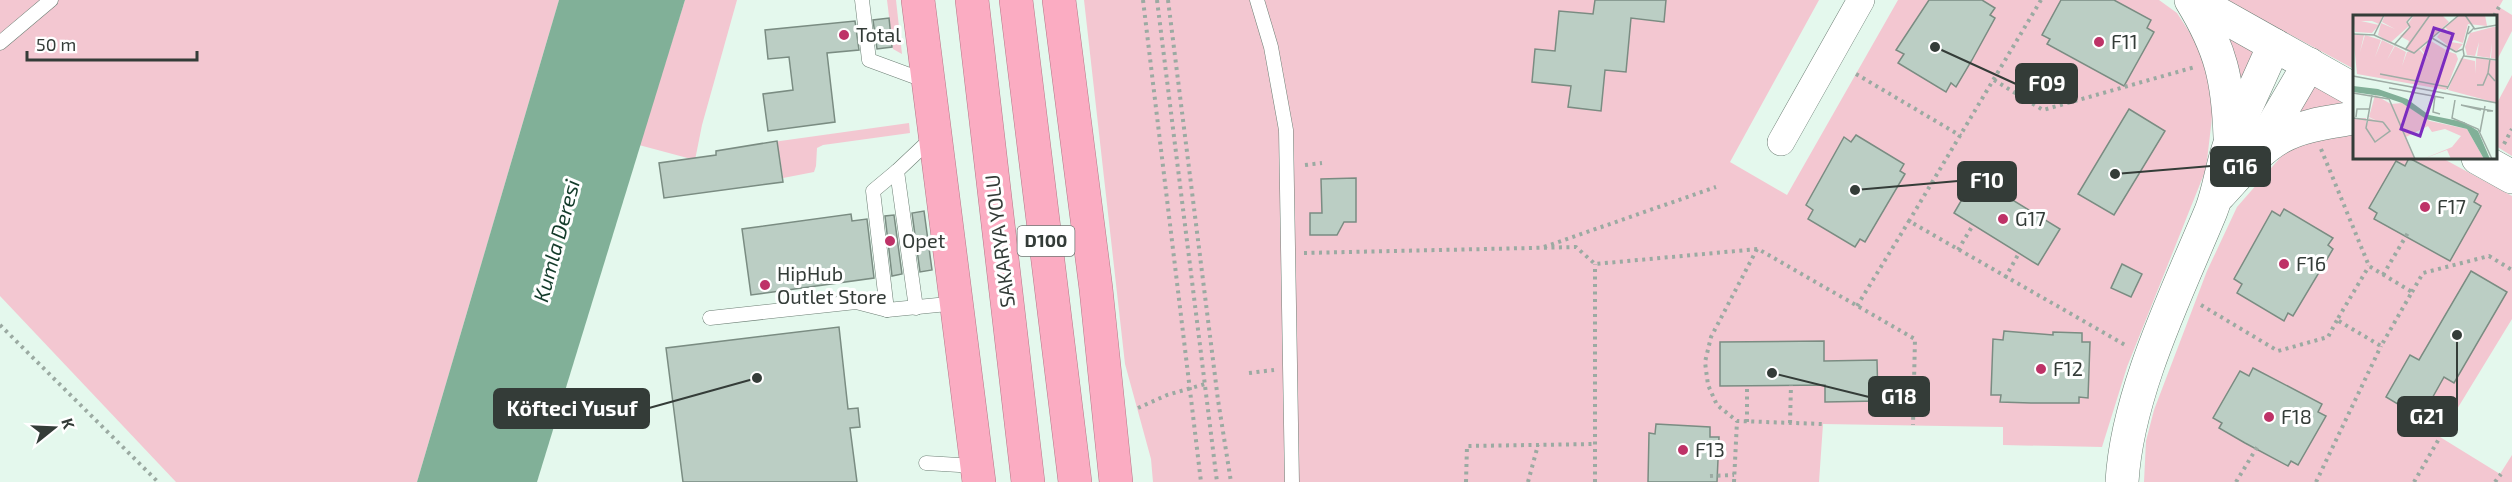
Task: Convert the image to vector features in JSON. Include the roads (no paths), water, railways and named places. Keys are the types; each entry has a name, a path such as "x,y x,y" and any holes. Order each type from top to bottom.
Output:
{"highway":[{"path":"918,0 978,476"},
{"name":"SAKARYA YOLU","path":"972,0 1028,482"},
{"name":"D100","path":"1016,0 1075,482"},
{"path":"1059,1 1075,482"},
{"path":"1059,1 1096,289 1116,482"}],"street":[{"path":"1780,142 1861,0"},
{"path":"2192,0 2353,89"},
{"path":"2192,0 2208,29 2226,80 2242,151"},
{"path":"2242,151 2274,45"},
{"path":"2122,482 2123,459 2138,398 2215,199 2242,151 2309,64"},
{"path":"2242,151 2320,123 2353,118"}],"lane":[{"path":"0,44 51,0"},
{"path":"862,0 869,60 928,82"},
{"path":"1257,0 1271,47 1286,130 1292,482"},
{"path":"887,310 873,191 935,134"},
{"path":"897,171 916,308"},
{"path":"710,318 856,302 887,310 957,303"},
{"path":"926,462 959,465 978,476"}],"water":[{"name":"Kumla Deresi","path":"559,0 685,0 537,482 417,482"}],"place":[{"name":"Total","path":"844,35"},
{"name":"F11","path":"2099,42"},
{"name":"F09","path":"1935,47"},
{"name":"G16","path":"2115,174"},
{"name":"F10","path":"1855,190"},
{"name":"F17","path":"2425,207"},
{"name":"G17","path":"2003,219"},
{"name":"Opet","path":"890,241"},
{"name":"F16","path":"2284,264"},
{"name":"HipHub Outlet Store","path":"765,285"},
{"name":"G21","path":"2457,335"},
{"name":"F12","path":"2041,369"},
{"name":"G18","path":"1772,373"},
{"name":"Köfteci Yusuf","path":"757,378"},
{"name":"F18","path":"2269,417"},
{"name":"F13","path":"1683,450"}]}
